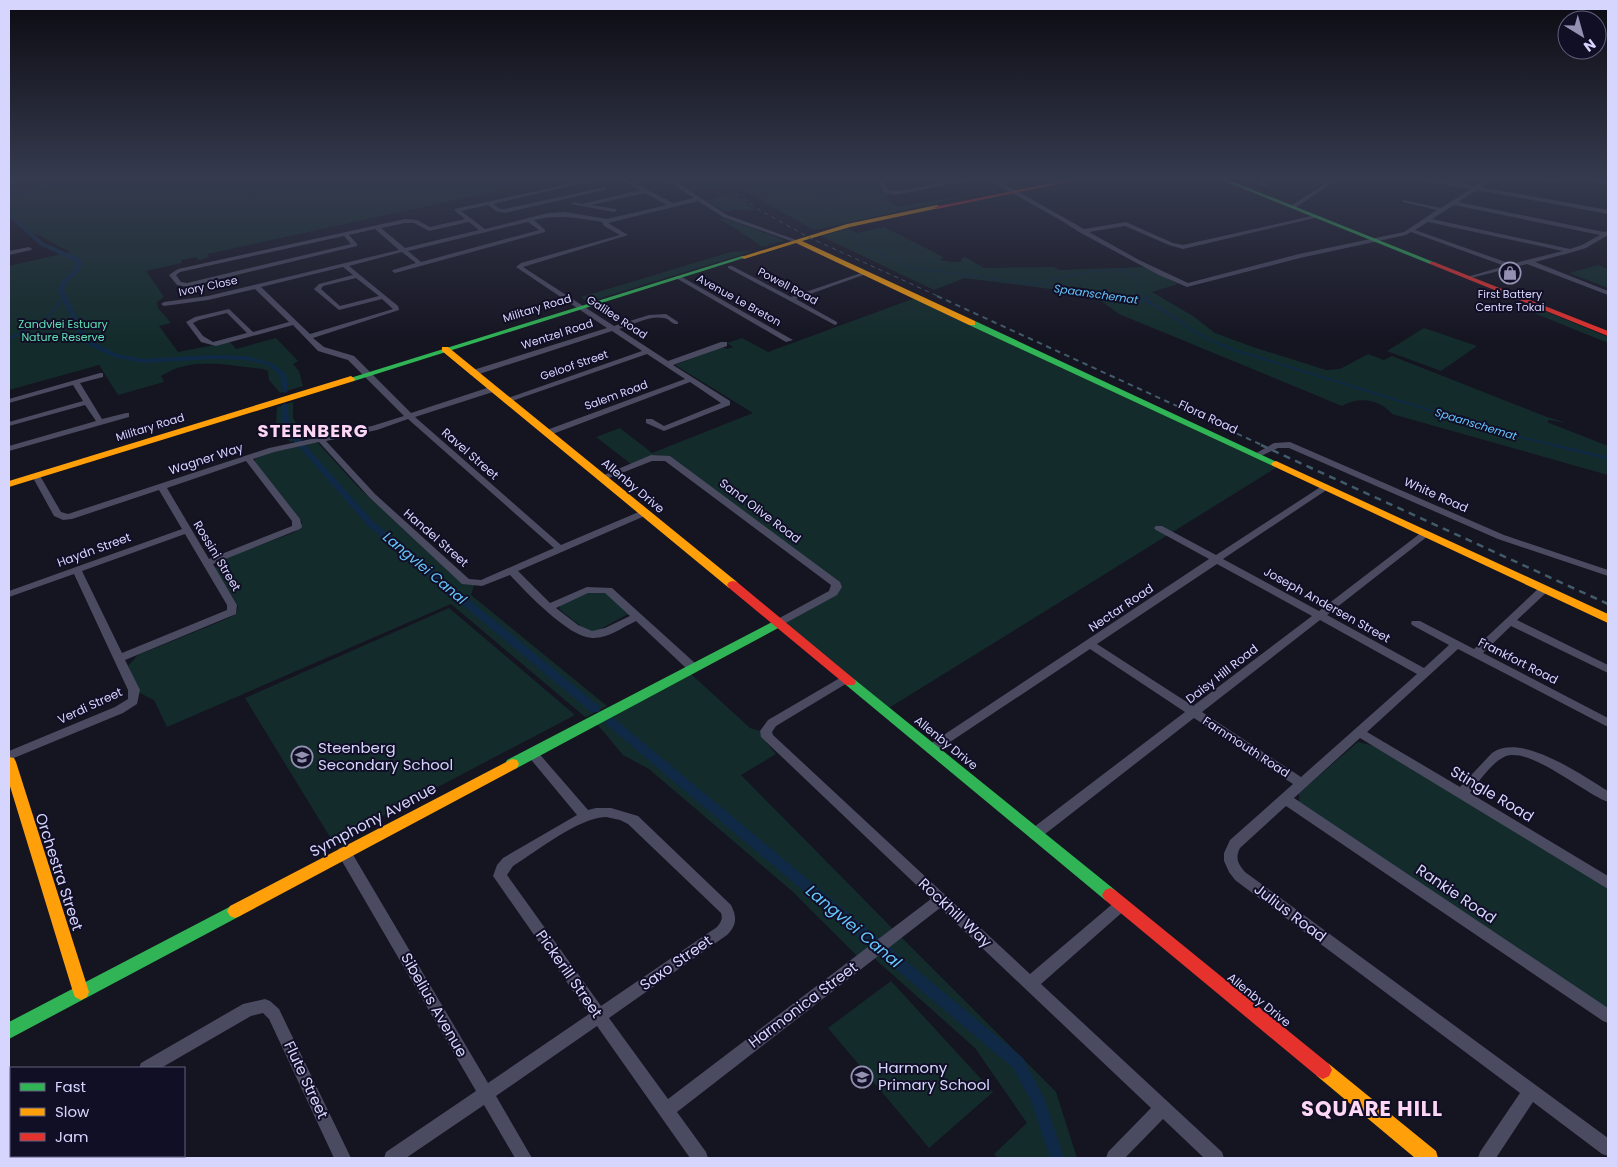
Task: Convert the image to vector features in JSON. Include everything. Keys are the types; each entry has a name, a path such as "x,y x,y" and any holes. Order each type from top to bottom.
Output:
{"street":[{"path":"383,233 420,264"},
{"name":"Ivory Close","path":"164,304 206,298 468,233"},
{"path":"395,271 534,233"},
{"name":"Galilee Road","path":"622,233 625,235 522,264 519,267 727,403 664,429 649,422"},
{"path":"774,233 796,241"},
{"name":"Military Road","path":"9,484 821,233"},
{"path":"1086,233 1187,285 1308,254 1376,241 1404,233"},
{"path":"1147,233 1174,246 1184,247 1244,233"},
{"path":"1357,233 1608,334"},
{"path":"1420,233 1511,266"},
{"path":"1492,233 1570,250"},
{"path":"1469,278 1570,250 1592,242 1605,233"},
{"path":"345,234 355,244 187,285 179,284 172,275 176,272 345,234"},
{"name":"Flora Road","path":"796,241 1608,619"},
{"path":"9,253 29,249"},
{"path":"254,254 279,280"},
{"path":"1528,262 1608,293"},
{"path":"308,337 396,310 384,297 343,264"},
{"name":"Powell Road","path":"730,267 835,323"},
{"path":"790,299 866,273"},
{"path":"357,276 321,285 317,289 339,308 384,297"},
{"name":"Avenue Le Breton","path":"678,277 789,340"},
{"name":"Ravel Street","path":"256,286 293,323 324,350 351,358 409,416 560,549"},
{"path":"251,334 229,311 197,318 190,322 209,344 251,334 293,323"},
{"name":"Wentzel Road","path":"473,373 653,316 666,316 676,322"},
{"path":"668,364 724,344"},
{"name":"Allenby Drive","path":"445,349 845,680 1429,1158"},
{"name":"Geloof Street","path":"506,400 648,351"},
{"path":"9,401 100,375"},
{"name":"Salem Road","path":"547,433 692,379"},
{"path":"75,382 100,422"},
{"name":"Wagner Way","path":"36,476 57,514 63,517 76,515 248,458 300,443 374,428 493,389"},
{"path":"9,424 88,402"},
{"path":"9,449 126,415"},
{"name":"Handel Street","path":"320,439 364,490 466,582 482,583 644,514"},
{"name":"White Road","path":"1256,455 1277,445 1296,448 1510,541 1608,573"},
{"path":"206,563 297,528 297,521 248,458"},
{"name":"Sand Olive Road","path":"601,478 651,458 667,458 836,584 837,587 833,593 778,623"},
{"name":"Rossini Street","path":"120,658 232,612 232,605 162,487"},
{"name":"Nectar Road","path":"931,749 1325,487"},
{"name":"Joseph Andersen Street","path":"1159,528 1425,673"},
{"name":"Haydn Street","path":"9,594 187,530"},
{"name":"Daisy Hill Road","path":"1035,834 1425,534"},
{"name":"Verdi Street","path":"9,756 120,710 133,701 134,690 77,570"},
{"path":"512,571 549,607 582,633 591,635 638,616"},
{"path":"549,607 587,590 601,589 612,593 692,668"},
{"path":"1475,654 1544,589"},
{"path":"1510,621 1608,669"},
{"name":"Symphony Avenue","path":"9,1031 778,623"},
{"name":"Frankfort Road","path":"1416,623 1608,723"},
{"name":"Farnmouth Road","path":"1090,644 1302,784"},
{"name":"Julius Road","path":"1457,644 1235,844 1230,857 1234,869 1530,1092 1608,1148"},
{"name":"Rockhill Way","path":"845,680 772,723 767,728 766,734 1216,1158"},
{"name":"Stingle Road","path":"1359,732 1608,883"},
{"path":"1461,794 1502,752 1517,750 1534,756 1608,797"},
{"path":"532,753 585,816"},
{"name":"Orchestra Street","path":"9,762 81,992"},
{"name":"Rankie Road","path":"1286,799 1608,1016"},
{"name":"Saxo Street","path":"392,1158 722,931 729,924 730,916 726,909 696,878 633,820 617,813 595,813 585,816"},
{"name":"Pickerill Street","path":"585,816 508,862 502,868 500,876 700,1158"},
{"name":"Sibelius Avenue","path":"344,852 524,1158"},
{"name":"Harmonica Street","path":"666,1110 940,900"},
{"path":"1031,983 1121,905"},
{"name":"Flute Street","path":"149,1067 248,1009 265,1006 274,1014 343,1158"},
{"path":"1486,1158 1530,1092"},
{"path":"1114,1158 1162,1108"}],"green space":[{"name":"Zandvlei Estuary Nature Reserve","path":"32,233 301,233 207,254 209,257 199,260 196,257 181,260 182,263 146,271 164,297 157,302 158,308 171,323 159,326 178,352 230,342 236,349 276,338 298,361 293,364 299,371 303,386 280,393 269,380 268,371 263,369 224,364 199,364 173,370 161,376 164,382 118,395 99,365 9,390 9,266 70,252 37,234"},
{"path":"743,233 766,233 783,241 762,247"},
{"path":"830,233 897,233 941,256 944,258 940,259 942,260 960,262 965,257 984,268 1054,267 1059,270 1145,267 1178,284 1152,292 1193,316 1215,333 1326,370 1340,369 1368,354 1384,360 1392,356 1547,417 1567,423 1549,420 1547,422 1608,446 1608,475 1392,414 1375,402 1362,400 1342,406 1119,314 1097,298 1097,295 965,278 934,290 821,236"},
{"path":"753,251 588,302 581,297 731,252"},
{"path":"1598,265 1608,269 1608,288 1569,273"},
{"path":"918,297 1279,466 884,711 778,623 837,587 662,456 652,455 631,464 596,437 620,428 652,453 753,413 675,365 722,347 727,349 733,347 727,343 742,338 768,352"},
{"path":"1520,301 1608,337 1608,343 1512,304"},
{"path":"1424,328 1477,346 1441,371 1387,351"},
{"path":"293,402 293,418 305,439 290,442 276,424 277,407"},
{"path":"318,443 360,489 464,583 474,585 471,595 607,706 586,717 584,716 451,604 167,727 154,700 140,693 128,666 138,655 229,618 237,612 238,606 215,568 222,559 293,533 300,528 302,522 255,463 255,459 277,450"},
{"path":"604,591 628,614 595,632 587,631 559,609 560,606 585,592"},
{"path":"449,608 575,715 333,842 245,698"},
{"path":"691,674 750,728 760,731 761,736 776,754 741,775 893,929 858,957 793,892 649,769 623,755 597,724"},
{"path":"1358,742 1374,746 1608,887 1608,1011 1302,805 1299,801 1299,793"},
{"path":"901,937 1056,1092 1077,1158 998,1158 994,1154 1027,1123 975,1048 874,958"},
{"path":"891,981 993,1092 929,1148 828,1028"}],"waterway":[{"name":"Langvlei Canal","path":"30,233 42,244 79,261 79,268 64,282 61,290 84,340 115,356 143,361 213,357 246,358 270,364 283,374 285,391"},
{"name":"Spaanschemat","path":"849,233 860,245 912,268 1131,297"},
{"path":"1035,283 1088,272 1115,270 1128,272 1140,277 1138,289 1151,302"},
{"name":"Spaanschemat","path":"1122,296 1135,298 1156,306 1202,336 1234,350 1511,435 1558,446"},
{"path":"9,339 47,318 64,297"},
{"name":"Langvlei Canal","path":"285,405 285,422 288,430 371,524 595,709"},
{"name":"Spaanschemat","path":"1553,445 1608,458"},
{"name":"Langvlei Canal","path":"611,722 1018,1063 1037,1098 1057,1158"}],"railway":[{"path":"802,233 940,297"},
{"path":"937,296 1264,446"},
{"path":"1261,445 1608,604"}],"traffic: fast":[{"path":"1358,233 1432,263"},
{"path":"351,379 744,257"},
{"path":"972,323 1276,464"},
{"path":"512,764 778,623"},
{"path":"850,682 1110,895"},
{"path":"9,1031 235,911"}],"traffic: slow":[{"path":"744,257 821,233"},
{"path":"796,241 972,323"},
{"path":"445,349 733,585"},
{"path":"9,484 351,379"},
{"path":"1276,464 1608,619"},
{"path":"9,762 81,992"},
{"path":"235,911 512,764"},
{"path":"1323,1070 1429,1158"}],"traffic: jam":[{"path":"1432,263 1608,334"},
{"path":"733,585 850,682"},
{"path":"1110,895 1323,1070"}],"place":[{"name":"First Battery Centre Tokai","path":"1510,273"},
{"name":"Steenberg Secondary School","path":"302,757"},
{"name":"Harmony Primary School","path":"862,1077"}],"district":[{"name":"STEENBERG","path":"313,431"},
{"name":"SQUARE HILL","path":"1372,1109"}]}
